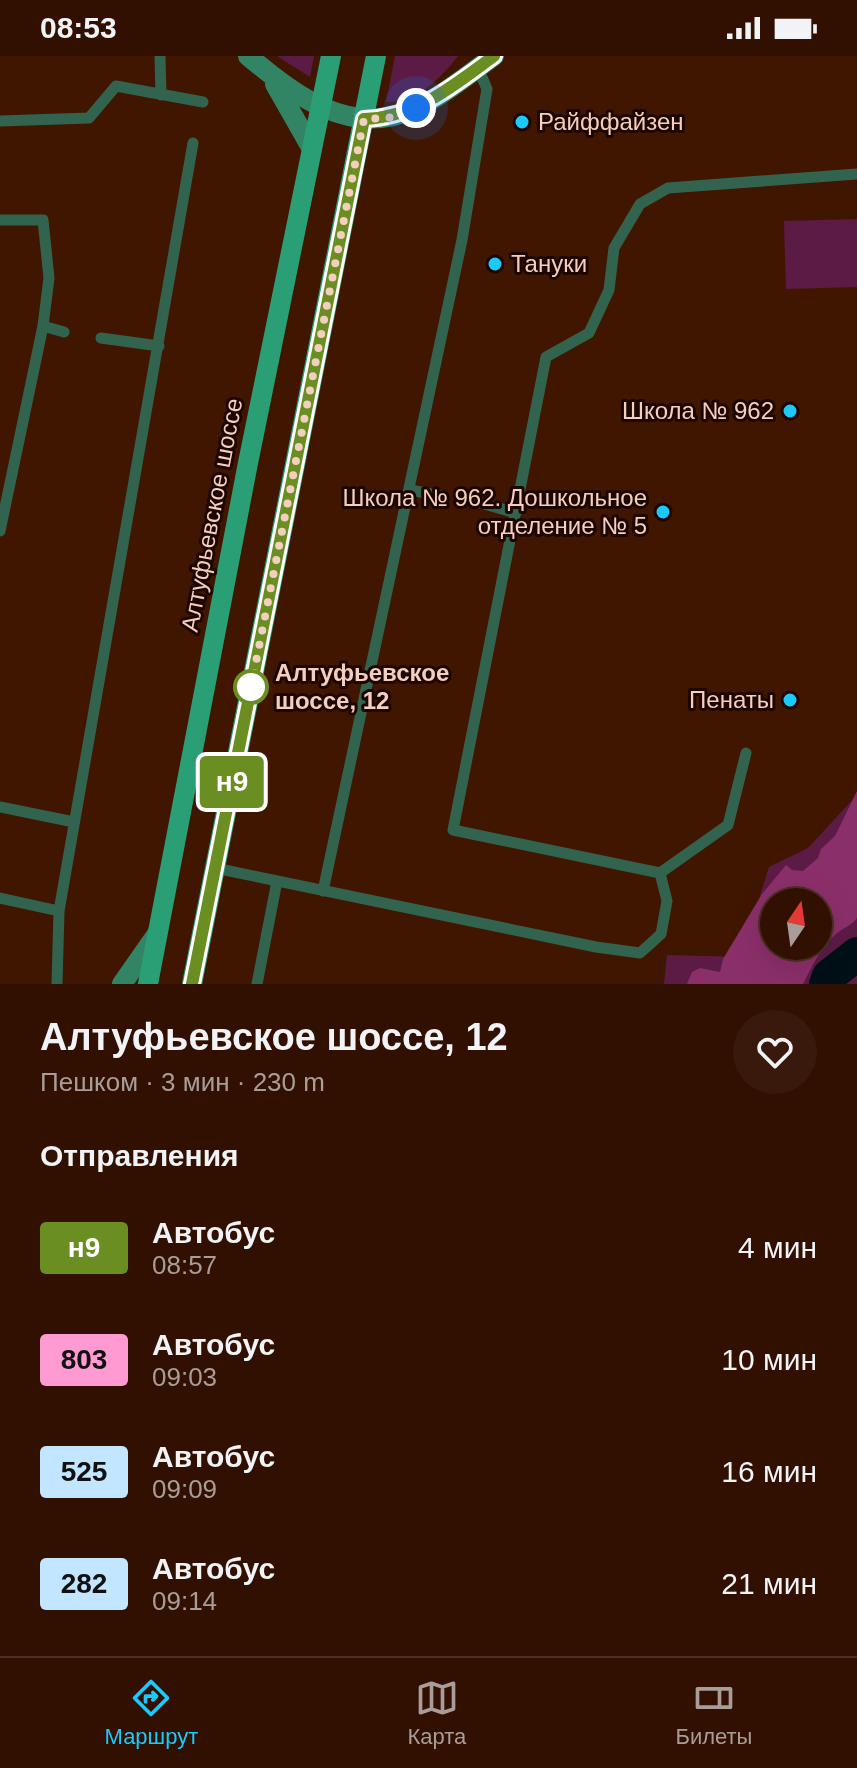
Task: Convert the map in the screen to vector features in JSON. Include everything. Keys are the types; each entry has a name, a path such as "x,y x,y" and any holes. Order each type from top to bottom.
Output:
{"main road":[{"path":"248,56 263,64 293,93 321,109 364,119 388,118 416,108 488,60"},
{"name":"Алтуфьевское шоссе","path":"148,984 248,463 331,56"},
{"path":"192,984 376,56"},
{"path":"263,64 312,149"},
{"path":"122,984 157,934"}],"lane":[{"path":"160,56 161,95"},
{"path":"323,891 462,240 486,99 488,60"},
{"path":"0,121 89,118 116,86 203,102"},
{"path":"57,984 59,911 193,143"},
{"path":"746,753 728,825 660,873 453,830 546,357 589,333 609,290 614,248 640,204 668,188 857,174"},
{"path":"0,220 43,220 49,278 43,326 0,531"},
{"path":"43,326 64,332"},
{"path":"101,338 159,346"},
{"path":"410,490 442,496"},
{"path":"474,501 516,513"},
{"path":"0,807 74,822"},
{"path":"215,868 596,947 640,953 661,934 667,901 660,873"},
{"path":"257,984 277,881"},
{"path":"0,898 59,911"}],"shaded area":[{"path":"277,56 314,56 310,77"},
{"path":"395,56 458,56 444,73 418,94 386,102"},
{"path":"857,219 857,287 786,289 784,221"},
{"path":"857,791 857,918 832,938 832,888 767,888 786,865 792,870 803,871 818,858 821,849 835,836"},
{"path":"857,795 857,984 664,984 667,955 741,957 760,896 760,960 832,960 832,888 762,888 769,867 808,848"},
{"path":"760,897 760,960 815,960 803,984 687,984 692,972 700,968 720,972 723,959"}],"waterway":[{"path":"826,984 829,976 857,954"}],"bus line":[{"name":"н9","path":"192,984 364,119 388,118 416,108 494,56"}],"place":[{"name":"Райффайзен","path":"522,122"},
{"name":"Тануки","path":"495,264"},
{"name":"Школа № 962","path":"790,411"},
{"name":"Школа № 962. Дошкольное отделение № 5","path":"663,512"},
{"name":"Алтуфьевское шоссе, 12","path":"251,687"},
{"name":"Пенаты","path":"790,700"}],"route":[{"path":"251,687 364,119 388,118 416,108"}]}
